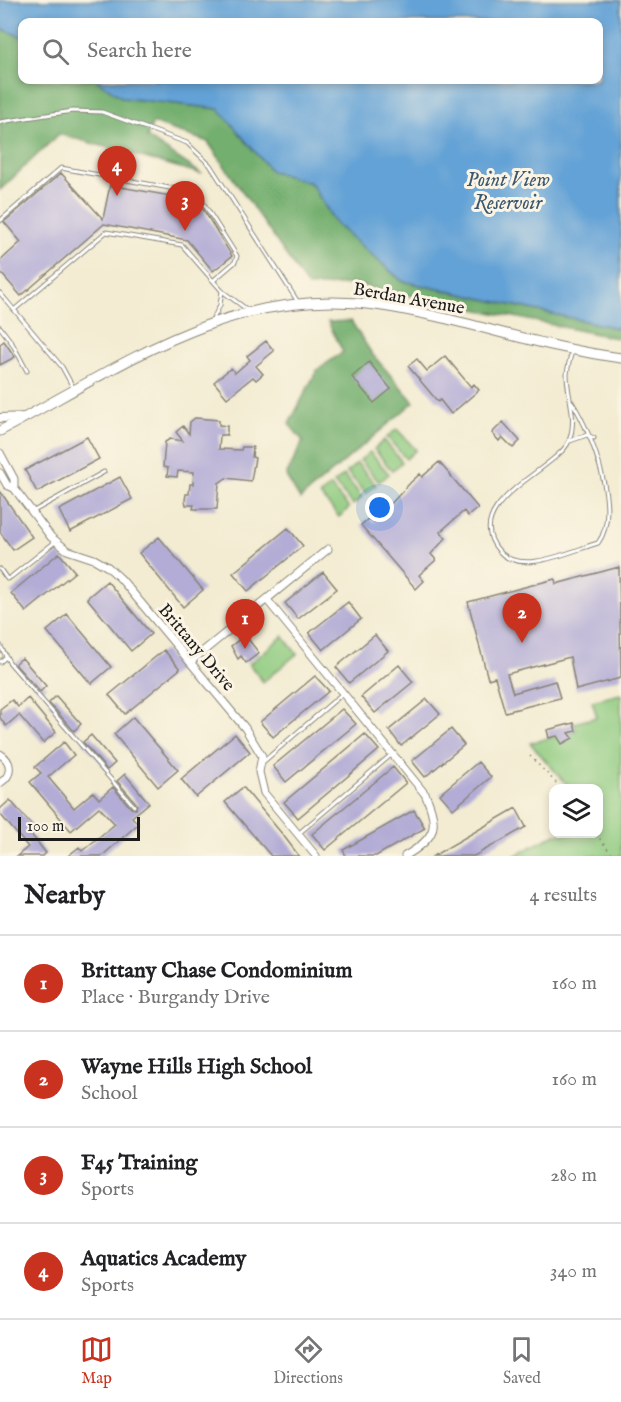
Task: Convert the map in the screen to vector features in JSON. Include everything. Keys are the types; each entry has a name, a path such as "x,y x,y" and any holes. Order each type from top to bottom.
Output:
{"main road":[{"name":"Berdan Avenue","path":"0,431 180,334 249,310 298,304 332,302 377,305 572,350 621,358"}],"street":[{"path":"0,418 28,417"},
{"name":"Brittany Drive","path":"0,453 14,479 14,488 30,513 67,550 94,559 108,567 190,662 255,743 262,756 259,772 264,793 316,856"},
{"name":"Brittany Drive","path":"0,473 7,485 14,488"},
{"path":"190,662 268,601 328,549"},
{"path":"268,601 425,794 433,812 433,831 425,844 405,856"},
{"path":"0,754 7,758 10,769 6,779 0,783"}],"lane":[{"path":"0,122 73,111 102,112 187,143 210,165 298,304"},
{"path":"0,221 62,168 197,193 237,256 236,262 214,280"},
{"path":"14,310 106,232 182,245 222,291 249,310"},
{"path":"212,322 220,305 222,291"},
{"path":"0,293 62,367 75,391"},
{"path":"1,330 12,342 27,370"},
{"path":"572,350 567,373 574,420 569,441 561,454 521,481 492,517 490,533 494,543 512,561 524,563 598,543 608,537"},
{"path":"569,441 586,435 596,439 572,402"},
{"path":"30,513 104,472"},
{"path":"0,569 7,579 11,578 56,541"},
{"path":"0,645 6,657 134,806"},
{"path":"0,662 6,657"},
{"path":"260,764 343,693"},
{"path":"298,834 393,754"}],"path":[{"path":"530,756 556,784"},
{"path":"599,838 613,856"}],"green space":[{"path":"0,28 18,35 18,84 102,84 123,98 219,109 271,170 311,183 336,224 402,281 621,329 621,339 353,284 308,287 208,142 153,123 147,137 202,174 59,134 0,190"},
{"path":"351,321 372,354 414,402 300,499 286,476 303,441 289,424 317,370 343,352 328,322"},
{"path":"397,429 416,450 406,459 387,437"},
{"path":"384,440 402,462 392,471 374,449"},
{"path":"370,452 389,474 379,482 360,460"},
{"path":"357,463 376,485 366,494 347,472"},
{"path":"344,475 362,497 353,505 334,483"},
{"path":"330,486 349,508 339,517 320,495"},
{"path":"283,636 297,654 263,682 249,664"},
{"path":"621,694 621,856 514,856 549,838 603,838 603,784 566,784 530,743 576,731 574,723 597,717 592,701"}],"water":[{"name":"Point View Reservoir","path":"0,0 621,0 621,329 402,281 336,224 311,183 271,171 219,109 123,98 102,84 603,84 603,18 18,18 18,35 0,28"}],"building":[{"path":"61,173 103,219 110,185 198,201 232,256 213,271 187,240 104,224 21,296 0,272 0,261 21,242 4,222"},
{"path":"4,341 15,357 0,365 0,344"},
{"path":"266,341 274,351 256,366 263,374 256,380 253,377 227,398 214,382 231,368 235,373 250,360 247,356"},
{"path":"445,356 471,387 474,384 479,390 451,414 408,366 417,359 427,371"},
{"path":"369,362 391,389 374,403 352,377"},
{"path":"195,418 219,420 219,425 227,426 227,435 220,435 219,449 241,450 242,447 253,447 252,457 255,458 251,481 226,478 219,483 217,509 193,509 194,505 186,505 186,494 189,494 190,484 193,484 194,472 178,471 177,477 167,476 168,468 163,467 165,442 170,439 183,441 176,432 183,426 189,434 190,422"},
{"path":"503,422 520,441 513,448 502,437 499,441 492,433"},
{"path":"87,437 99,459 37,492 25,470"},
{"path":"439,462 478,508 468,516 464,511 440,532 446,538 431,554 436,560 419,575 424,581 416,589 361,525 368,519 374,522 411,482 420,474 422,477"},
{"path":"120,477 132,499 70,532 59,510"},
{"path":"0,491 32,537 13,550 0,532"},
{"path":"288,528 303,546 248,591 233,573"},
{"path":"159,537 203,590 183,607 139,553"},
{"path":"59,553 75,572 26,612 11,593"},
{"path":"619,567 621,678 576,690 570,657 507,674 513,693 555,681 560,698 505,712 495,677 488,679 468,602 555,579 556,584"},
{"path":"323,572 337,589 298,619 285,603"},
{"path":"107,581 151,634 131,651 87,598"},
{"path":"348,602 361,619 323,650 309,633"},
{"path":"67,614 111,667 91,684 47,631"},
{"path":"245,635 259,653 246,663 241,656 238,659 231,646"},
{"path":"375,635 388,651 349,683 336,667"},
{"path":"164,650 180,669 125,714 109,695"},
{"path":"22,658 46,686 40,692 15,664"},
{"path":"399,665 413,682 375,713 361,697"},
{"path":"315,676 329,691 273,737 260,722"},
{"path":"56,696 81,724 74,731 49,703"},
{"path":"28,698 56,732 43,743 19,715 6,726 0,718 0,709 12,700 18,707"},
{"path":"427,699 440,714 401,746 389,730"},
{"path":"342,709 356,724 286,782 273,766"},
{"path":"133,717 178,770 158,787 114,734"},
{"path":"574,723 576,731 569,733 573,738 562,744 557,736 549,738 547,730"},
{"path":"451,729 464,745 425,777 412,761"},
{"path":"235,734 250,752 196,797 181,779"},
{"path":"365,734 379,750 298,818 284,802"},
{"path":"91,735 115,763 107,770 83,742"},
{"path":"64,742 74,755 48,777 74,808 93,792 99,799 113,787 131,808 136,809 137,804 117,781 125,774 149,803 132,817 138,824 102,856 68,856 79,847 82,851 115,824 99,807 71,831 30,782 41,773 35,767"},
{"path":"478,762 491,777 453,809 440,794"},
{"path":"393,767 406,783 325,850 312,834"},
{"path":"243,787 299,856 271,856 225,802"},
{"path":"10,800 35,829 30,833 46,853 43,856 17,856 28,847 0,814 0,809"},
{"path":"516,808 526,827 474,856 433,856"},
{"path":"414,810 425,828 376,856 346,856 343,850"}],"place":[{"name":"Aquatics Academy","path":"117,196"},
{"name":"F45 Training","path":"185,231"},
{"name":"Wayne Hills High School","path":"522,643"},
{"name":"Brittany Chase Condominium","path":"245,649"}]}
